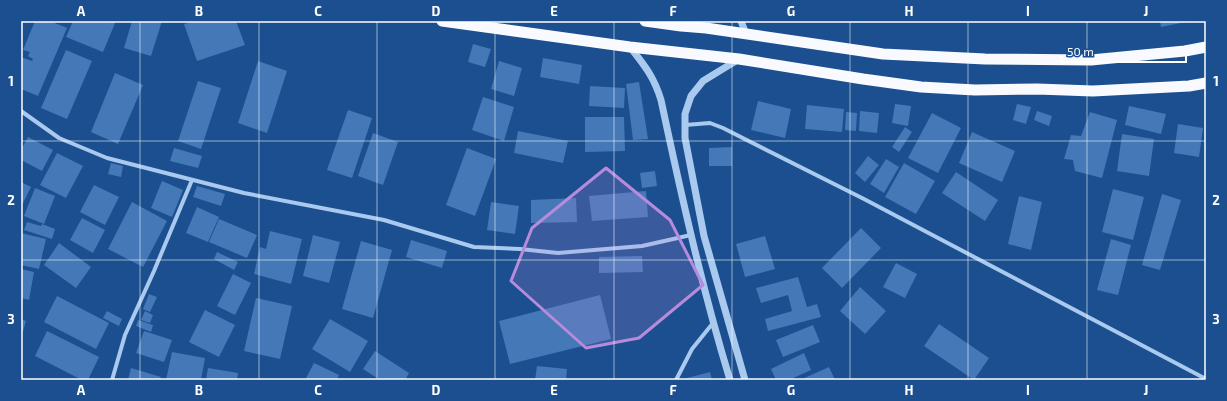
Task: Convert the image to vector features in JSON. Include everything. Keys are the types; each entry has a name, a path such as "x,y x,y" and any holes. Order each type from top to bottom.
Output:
{"highway":[{"path":"442,21 630,47 739,59 921,87 975,90 1037,89 1093,91 1189,86 1206,83"},
{"path":"646,21 682,23 706,28 883,54 985,59 1092,60 1185,51 1206,47"}],"street":[{"path":"740,21 746,34"},
{"path":"630,47 646,66 656,83 691,235 713,323 730,380"},
{"path":"739,59 703,81 691,96 686,114 685,138 704,236 745,380"},
{"path":"21,111 59,138 107,158 252,195 384,220 474,247 520,249 558,253 642,246 691,235"},
{"path":"685,125 710,123 724,128 864,199 1206,379"},
{"path":"112,380 125,335 154,271 192,180"},
{"path":"676,380 692,349 713,323"}],"highlighted area":[{"path":"606,168 670,220 703,285 639,338 586,348 511,281 532,228"}],"building":[{"path":"35,21 50,21 67,28 38,96 21,89 21,57 32,61 33,59 28,56 30,52 23,50"},
{"path":"73,21 116,21 103,52 66,37"},
{"path":"132,21 162,21 151,56 124,48"},
{"path":"194,21 236,21 245,45 197,61 184,24"},
{"path":"1160,21 1186,21 1186,22 1161,27"},
{"path":"473,44 491,49 485,67 468,62"},
{"path":"66,50 92,61 67,119 41,108"},
{"path":"543,58 582,65 579,84 540,77"},
{"path":"258,61 287,71 267,133 238,123"},
{"path":"499,61 522,68 514,96 491,89"},
{"path":"115,73 143,85 118,144 91,132"},
{"path":"198,81 221,88 201,149 178,141"},
{"path":"639,82 648,139 633,140 626,84"},
{"path":"590,86 625,88 624,108 589,106"},
{"path":"483,97 514,107 504,141 472,130"},
{"path":"758,101 791,109 785,138 751,130"},
{"path":"895,104 911,106 908,126 892,123"},
{"path":"1017,104 1031,107 1026,124 1013,120"},
{"path":"807,105 844,109 842,132 805,129"},
{"path":"1129,106 1166,114 1161,134 1125,125"},
{"path":"348,110 372,118 352,178 327,170"},
{"path":"860,111 879,113 877,133 859,131"},
{"path":"1037,111 1052,116 1049,126 1034,120"},
{"path":"846,112 857,113 856,131 845,130"},
{"path":"1090,112 1117,120 1102,178 1075,171 1073,160 1064,159 1071,135 1081,136"},
{"path":"932,113 961,128 938,173 908,158"},
{"path":"585,117 624,117 625,151 585,152"},
{"path":"1178,124 1203,128 1199,157 1174,153"},
{"path":"905,127 912,132 899,152 892,147"},
{"path":"518,131 568,141 563,163 514,153"},
{"path":"972,132 1015,151 1002,182 959,163"},
{"path":"373,133 398,142 383,185 358,176"},
{"path":"1122,134 1154,139 1149,176 1117,171"},
{"path":"28,137 53,150 42,171 21,160 21,150"},
{"path":"732,147 732,166 709,166 709,148"},
{"path":"174,148 202,156 198,168 170,161"},
{"path":"467,148 496,159 475,216 446,205"},
{"path":"57,153 83,166 66,198 40,185"},
{"path":"868,156 879,165 865,182 855,173"},
{"path":"886,159 899,167 884,193 870,184"},
{"path":"111,163 123,166 121,177 108,174"},
{"path":"904,163 935,181 916,214 885,197"},
{"path":"655,171 657,186 642,188 640,173"},
{"path":"956,172 998,200 985,221 942,193"},
{"path":"162,181 183,190 172,217 151,208"},
{"path":"21,182 31,187 21,207"},
{"path":"94,185 119,197 105,225 80,212"},
{"path":"197,186 225,194 221,206 193,197"},
{"path":"35,188 55,196 44,224 24,216"},
{"path":"1113,189 1144,197 1133,240 1102,232"},
{"path":"646,191 648,217 592,221 589,196"},
{"path":"1162,194 1181,200 1160,270 1142,265"},
{"path":"1019,196 1042,202 1031,250 1008,244"},
{"path":"576,198 577,222 531,223 531,200"},
{"path":"132,202 167,221 143,267 108,249"},
{"path":"491,202 519,206 515,234 487,230"},
{"path":"197,207 219,217 208,242 186,233"},
{"path":"82,218 105,230 93,253 70,240"},
{"path":"219,219 257,235 247,258 209,242"},
{"path":"27,222 41,226 42,224 55,229 52,239 24,230"},
{"path":"861,228 881,248 842,288 822,268"},
{"path":"270,231 302,239 291,284 254,274 260,247 266,249"},
{"path":"21,233 46,239 39,269 21,265"},
{"path":"313,235 340,242 329,283 303,276"},
{"path":"765,236 775,269 745,277 736,244"},
{"path":"1111,239 1131,245 1118,295 1097,290"},
{"path":"411,240 447,251 442,268 406,257"},
{"path":"361,241 392,250 373,318 342,309"},
{"path":"59,243 91,267 76,288 44,265"},
{"path":"217,252 238,262 234,270 214,259"},
{"path":"642,256 643,272 599,273 599,257"},
{"path":"896,263 917,274 905,298 883,287"},
{"path":"21,269 34,272 29,300 21,298"},
{"path":"233,274 251,283 235,315 217,306"},
{"path":"798,277 807,307 817,304 821,317 768,331 765,319 792,311 788,295 761,303 756,288"},
{"path":"860,287 886,311 865,334 840,311"},
{"path":"149,294 157,297 150,312 143,309"},
{"path":"600,295 611,339 510,364 499,321"},
{"path":"57,296 109,323 96,349 44,322"},
{"path":"256,298 292,306 280,359 244,351"},
{"path":"205,310 235,325 219,357 189,342"},
{"path":"107,311 122,319 119,326 103,318"},
{"path":"145,311 153,315 150,323 141,320"},
{"path":"21,319 26,321 21,338"},
{"path":"330,319 368,341 350,372 312,349"},
{"path":"138,320 153,325 151,332 136,326"},
{"path":"939,324 989,358 974,380 924,346"},
{"path":"813,325 820,342 783,357 776,340"},
{"path":"47,331 99,357 88,380 82,380 35,356"},
{"path":"144,331 172,340 164,362 136,353"},
{"path":"375,351 409,373 405,380 380,380 363,369"},
{"path":"172,352 205,358 201,380 166,380"},
{"path":"804,353 811,370 789,380 776,380 771,369"},
{"path":"314,363 339,375 337,380 305,380"},
{"path":"537,366 567,369 566,380 535,380"},
{"path":"829,367 835,380 800,380"},
{"path":"131,368 161,377 160,380 128,380"},
{"path":"208,368 238,373 237,380 206,380"},
{"path":"710,372 712,380 688,380 687,378"}]}
